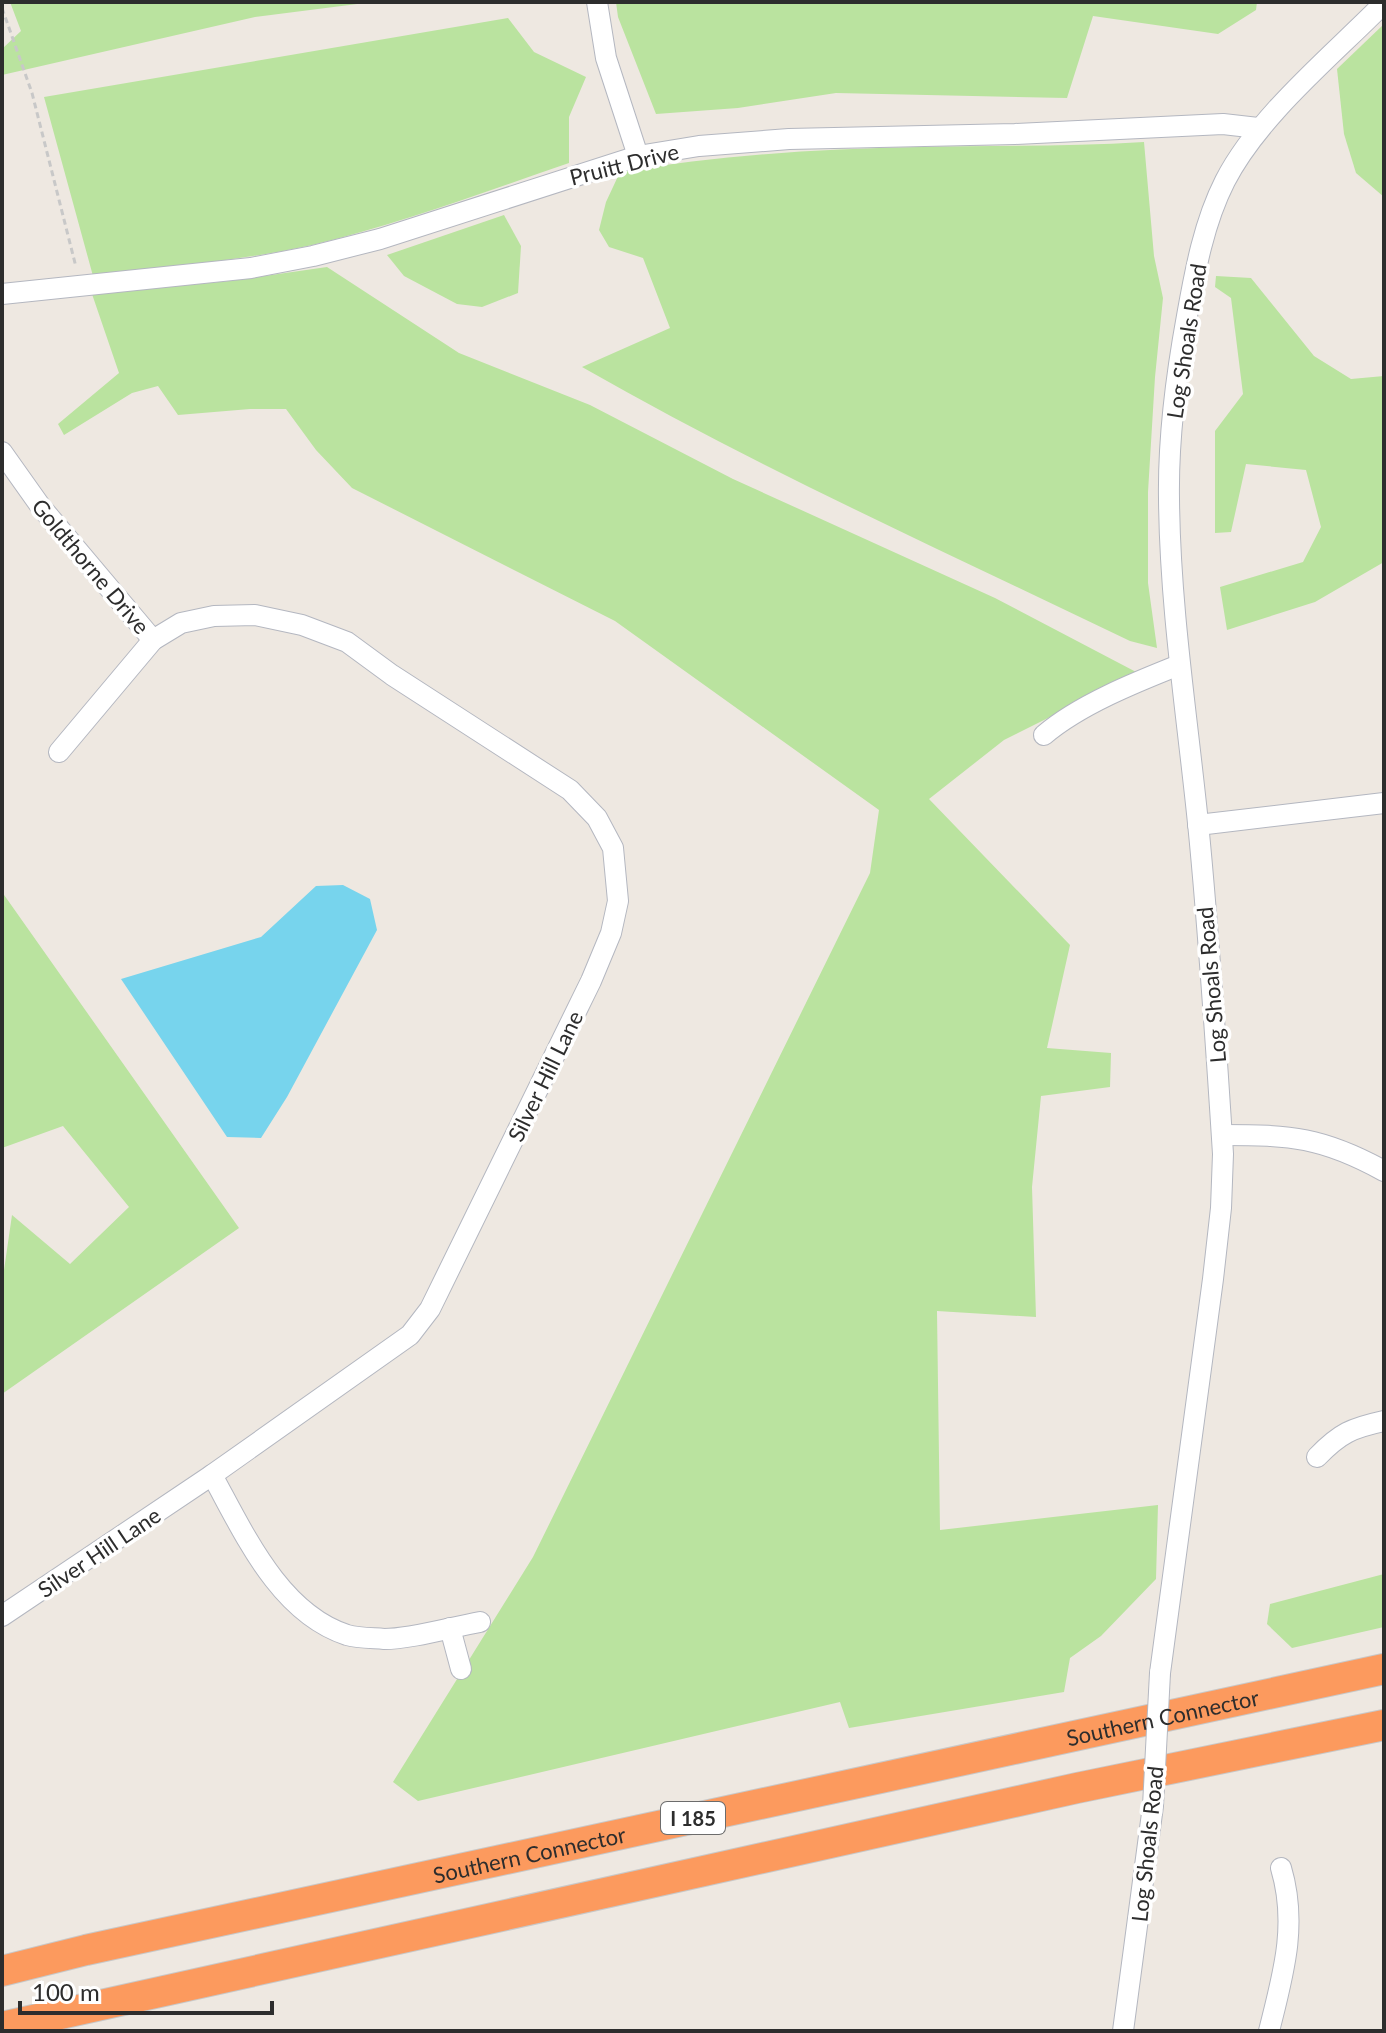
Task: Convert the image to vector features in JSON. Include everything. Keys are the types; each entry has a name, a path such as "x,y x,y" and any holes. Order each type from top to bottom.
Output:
{"highway":[{"name":"Southern Connector","path":"2,1971 86,1950 1384,1669"},
{"name":"I 185","path":"2,2027 1077,1788 1384,1725"}],"street":[{"path":"597,2 606,58 638,156"},
{"name":"Log Shoals Road","path":"1123,2031 1153,1806 1160,1673 1221,1208 1222,1135 1198,825 1171,577 1169,497 1172,422 1182,343 1209,223 1225,181 1258,128 1384,3"},
{"name":"Pruitt Drive","path":"2,294 251,268 313,256 380,239 638,156 699,146 789,139 1015,134 1223,124 1258,128"},
{"name":"Goldthorne Drive","path":"2,452 41,507 153,640"},
{"name":"Silver Hill Lane","path":"2,1616 212,1475 410,1335 430,1309 591,981 611,933 618,901 613,848 597,818 570,790 392,675 347,642 302,625 255,615 214,616 181,623 153,640"},
{"path":"59,752 153,640"},
{"path":"1044,735 1055,725 1103,700 1179,665"},
{"path":"1198,825 1384,803"},
{"path":"1222,1135 1271,1135 1314,1140 1347,1151 1384,1171"},
{"path":"1317,1457 1338,1435 1356,1427 1384,1421"},
{"path":"212,1475 250,1544 288,1596 318,1621 349,1636 387,1639 480,1622"},
{"path":"450,1628 461,1669"},
{"path":"1269,2031 1284,1975 1290,1917 1289,1895 1281,1868"}],"path":[{"path":"2,8 32,93 80,286"}],"green space":[{"path":"10,2 373,2 255,17 2,75 2,49 21,31"},
{"path":"616,2 1257,2 1256,10 1218,34 1093,16 1067,98 836,93 738,108 656,114 618,17"},
{"path":"508,18 534,52 586,77 569,117 569,163 409,217 312,245 93,276 44,97"},
{"path":"1384,24 1384,197 1356,173 1344,134 1337,69"},
{"path":"1144,142 1154,256 1163,298 1148,492 1148,583 1157,648 1130,641 854,509 582,367 670,328 643,258 609,247 599,230 606,202 620,172 694,161 806,151"},
{"path":"504,215 521,246 518,293 482,307 457,304 404,276 387,255"},
{"path":"327,267 459,353 590,405 733,479 995,598 1138,673 1004,740 929,799 1070,945 1047,1048 1111,1053 1110,1087 1041,1096 1032,1187 1036,1317 937,1311 940,1530 1158,1505 1156,1579 1101,1636 1070,1658 1064,1692 849,1728 840,1702 418,1801 393,1782 533,1557 870,873 879,810 615,621 352,488 316,450 286,409 178,415 158,386 132,393 64,435 58,424 119,373 92,294 229,281"},
{"path":"1216,276 1251,278 1314,356 1351,379 1384,376 1384,562 1315,602 1227,630 1220,587 1303,562 1321,527 1306,470 1246,464 1231,532 1215,533 1215,431 1243,394 1231,298 1215,287"},
{"path":"2,892 239,1228 2,1394 2,1284 12,1215 70,1264 129,1207 63,1126 2,1148"},
{"path":"1384,1574 1384,1627 1292,1648 1267,1624 1270,1604"}],"water":[{"path":"343,885 370,899 377,930 287,1097 261,1138 227,1137 121,979 261,937 316,886"}]}
